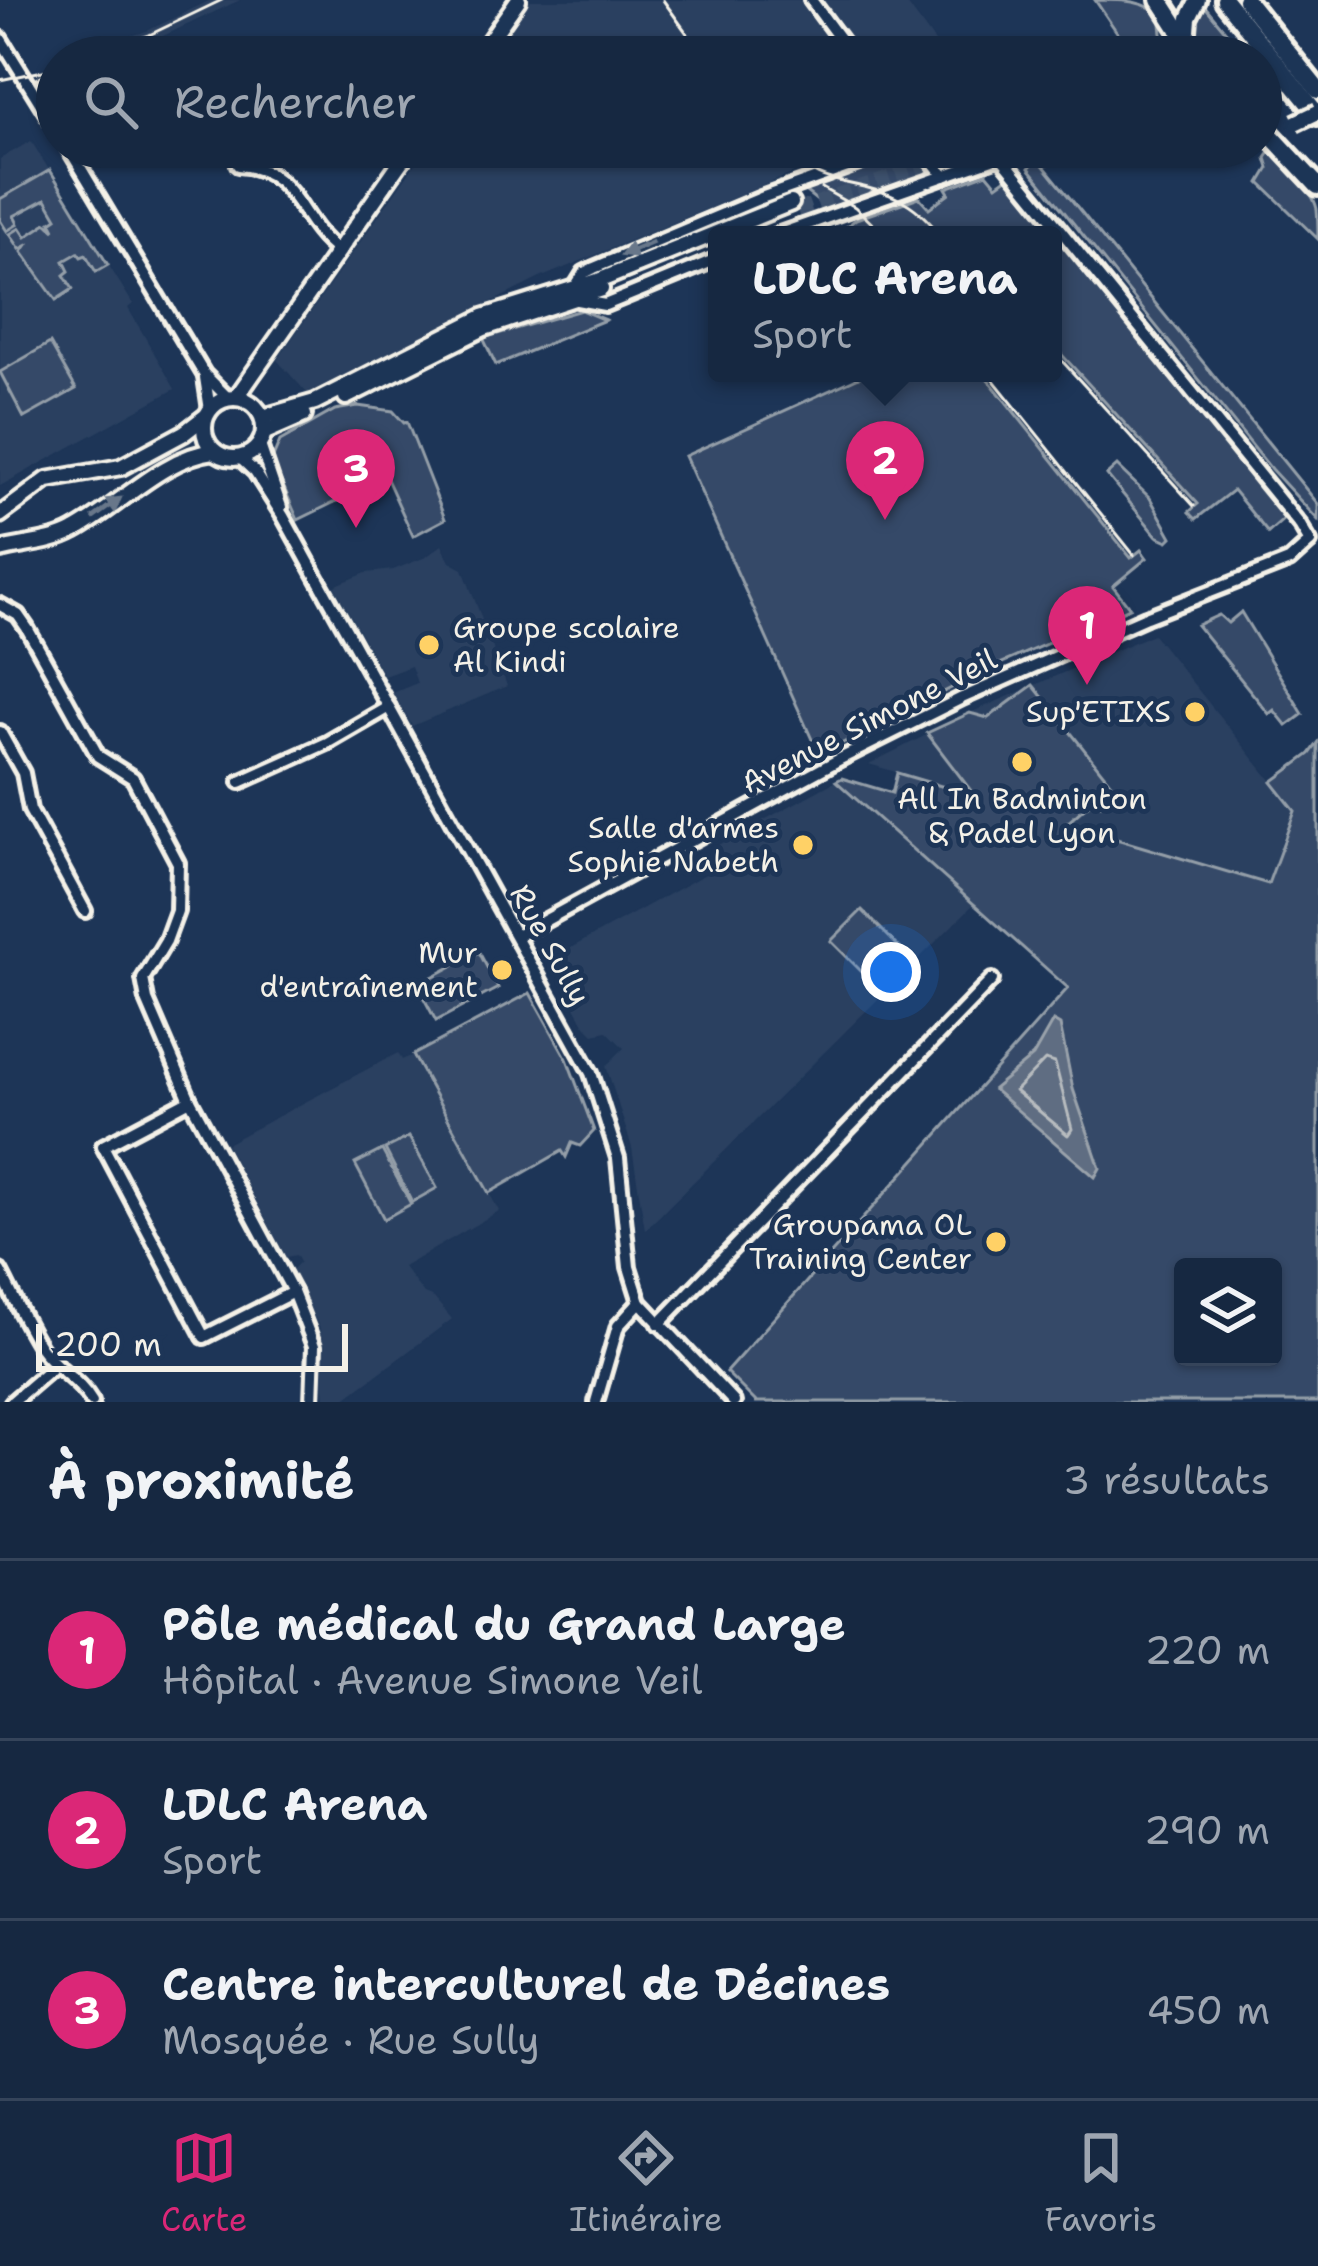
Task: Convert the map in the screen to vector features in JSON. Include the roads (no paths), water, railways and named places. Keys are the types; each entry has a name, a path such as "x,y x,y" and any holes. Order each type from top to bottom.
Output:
{"highway":[{"path":"1160,0 1180,36"},
{"path":"1225,0 1254,36"},
{"path":"1246,0 1275,36"},
{"path":"1282,44 1318,89"},
{"path":"1282,70 1318,114"},
{"path":"1282,148 1318,186"}],"main road":[{"path":"493,36 518,0"},
{"path":"1189,36 1198,0"},
{"path":"1282,125 1318,114"},
{"path":"0,515 47,480 121,467 184,433 232,398 396,168"},
{"path":"750,226 792,201"},
{"path":"734,226 792,201"},
{"path":"574,295 708,237"},
{"path":"208,413 206,439 214,451 226,458 240,458 260,425 484,328 708,245"},
{"path":"260,425 256,379 264,358"},
{"path":"232,398 260,425"},
{"path":"0,550 72,532 127,494 196,455 214,451"}],"street":[{"path":"811,0 838,36"},
{"path":"1,42 36,92"},
{"path":"81,168 204,374 232,398"},
{"path":"251,168 272,173 288,187 325,241 337,250"},
{"path":"812,221 792,201 860,168"},
{"path":"938,168 944,176"},
{"path":"800,226 961,168"},
{"path":"1011,168 1058,226"},
{"path":"1062,231 1314,543"},
{"path":"574,295 605,304 708,264"},
{"path":"204,374 208,413"},
{"name":"Rue Sully","path":"260,425 283,516"},
{"name":"Rue Sully","path":"240,458 255,472 283,516 570,1030 610,1125 622,1177 629,1267 640,1302 734,1402"},
{"name":"Avenue Simone Veil","path":"517,936 962,698 1289,560 1314,543"},
{"path":"0,605 18,615 27,628 98,757 133,778 178,863 177,911 143,979 147,1000 190,1100 293,1292 314,1346 312,1402"},
{"path":"240,782 327,743 389,706"},
{"path":"0,732 23,773 30,811 85,911"},
{"path":"659,1324 992,980"},
{"path":"190,1100 103,1146 204,1337 293,1292"},
{"path":"0,1271 39,1346 84,1387 92,1402"},
{"path":"596,1402 618,1326 640,1302"},
{"path":"13,1402 55,1365"}],"water":[{"path":"1053,1021 1060,1025 1073,1089 1100,1168 1095,1177 993,1089 1033,1056"}],"tunnel":[{"path":"797,210 917,168"}],"tram line":[{"path":"147,36 222,0"},
{"path":"663,0 689,36"},
{"path":"0,80 36,72"},
{"path":"807,168 904,201 932,226"},
{"path":"822,188 855,207 875,226"},
{"path":"1062,361 1194,506"},
{"path":"995,382 1134,555"}],"place":[{"name":"LDLC Arena","path":"885,520"},
{"name":"Centre interculturel de Décines","path":"356,528"},
{"name":"Groupe scolaire Al Kindi","path":"429,645"},
{"name":"Pôle médical du Grand Large","path":"1087,685"},
{"name":"Sup'ETIXS","path":"1195,712"},
{"name":"All In Badminton & Padel Lyon","path":"1022,762"},
{"name":"Salle d'armes Sophie Nabeth","path":"803,845"},
{"name":"Mur d'entraînement","path":"502,970"},
{"name":"Groupama OL Training Center","path":"996,1242"}]}
